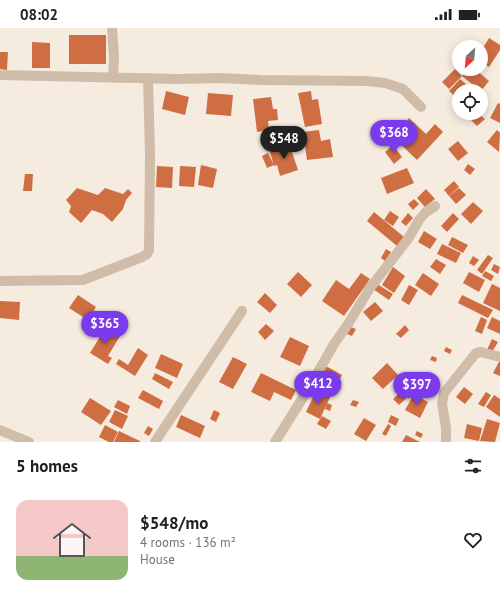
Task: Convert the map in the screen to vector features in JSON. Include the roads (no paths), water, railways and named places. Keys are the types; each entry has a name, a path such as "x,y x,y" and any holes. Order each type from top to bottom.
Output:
{"street":[{"path":"112,28 114,57 113,78"},
{"path":"0,74 113,78 220,78 367,81 385,83 403,89 421,107"},
{"path":"0,281 83,280 148,254 150,154 148,78"},
{"path":"275,442 309,388 334,344 370,288 408,239 419,220 426,212 435,206"},
{"path":"155,442 242,311"},
{"path":"446,442 446,428 442,403 444,393 476,354 481,352 500,357"},
{"path":"0,430 29,442"}]}
